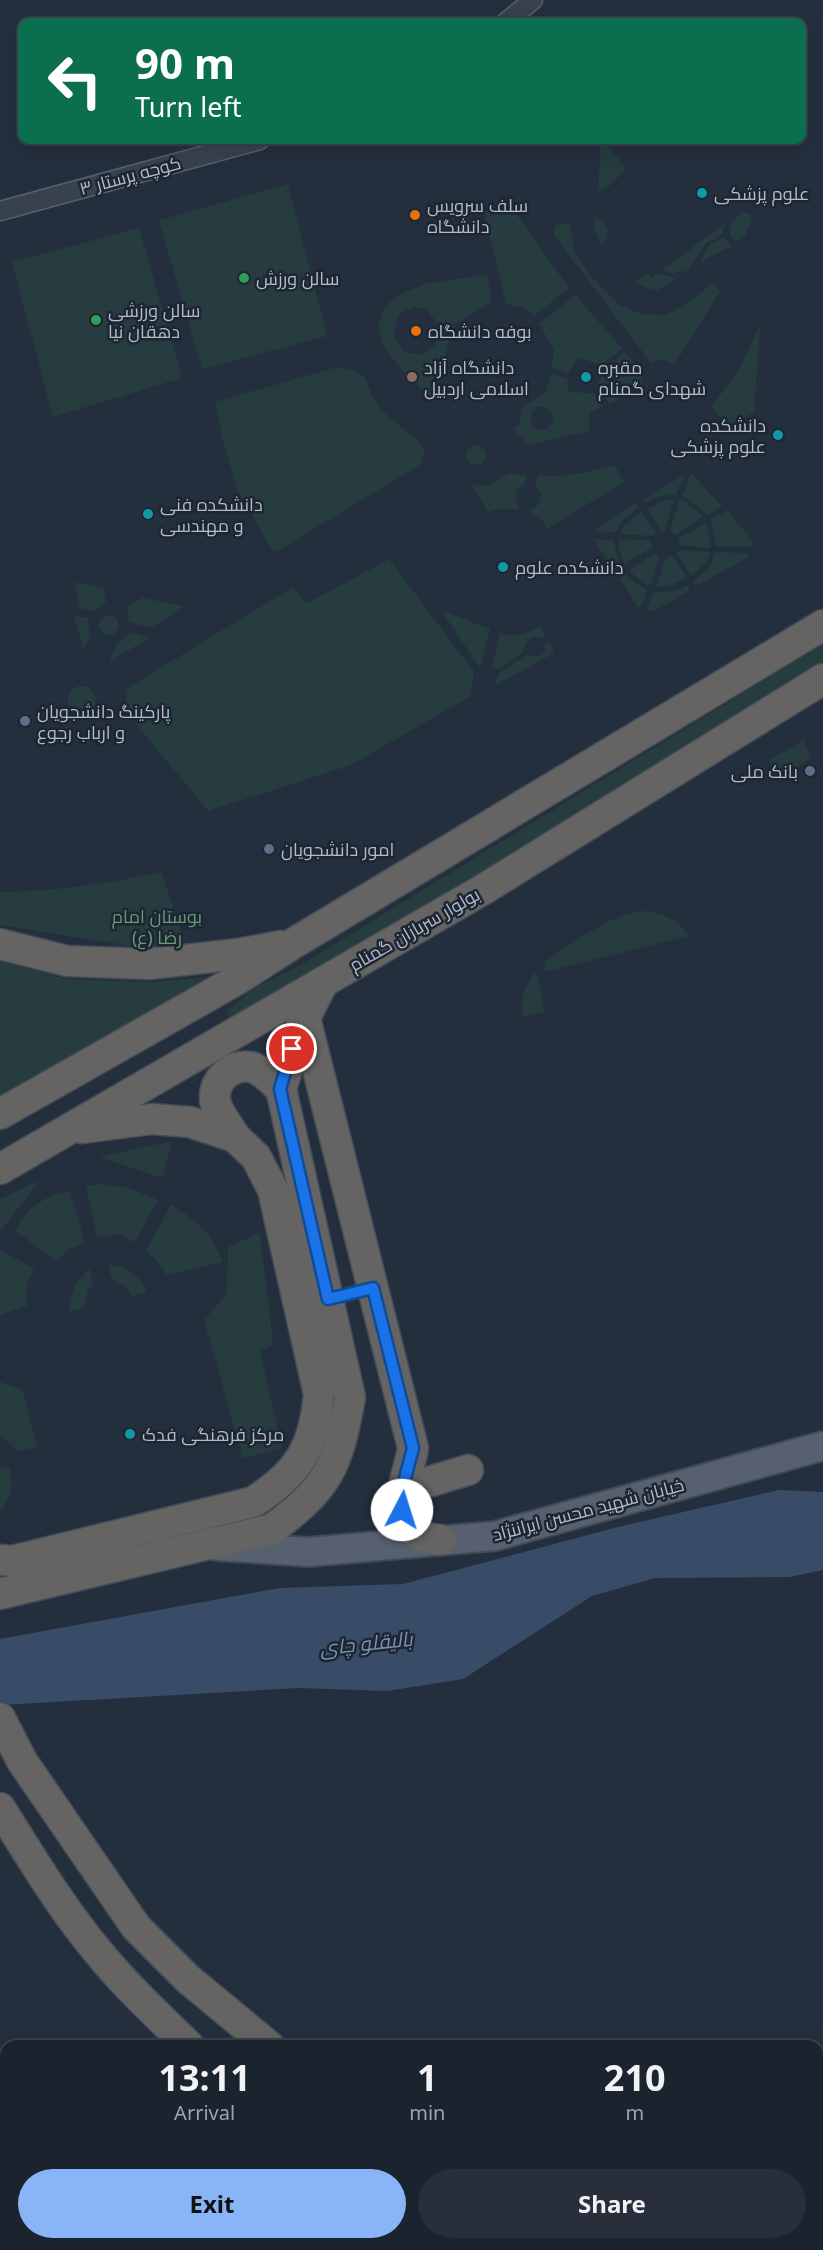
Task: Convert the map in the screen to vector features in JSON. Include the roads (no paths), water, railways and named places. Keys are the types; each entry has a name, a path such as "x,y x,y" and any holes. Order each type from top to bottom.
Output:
{"highway":[{"path":"0,1114 238,979 294,943 823,625"},
{"name":"بولوار سربازان گمنام","path":"0,1169 484,889 823,680"},
{"path":"0,944 67,961 148,964 238,954 294,943"},
{"path":"0,1594 272,1529 300,1508 321,1487 333,1466 344,1433 350,1397 280,1089 292,1049 323,982"},
{"path":"305,1018 413,1448 402,1490 402,1510 407,1524 420,1535 441,1540"},
{"path":"0,1560 12,1561 253,1502 270,1491 299,1464 316,1421 319,1394 273,1190 256,1157 235,1137 215,1101 215,1092 223,1076 240,1067 250,1067 260,1071 280,1089"},
{"path":"67,1130 152,1119 190,1122 235,1137"},
{"path":"328,1299 373,1288"},
{"path":"402,1490 468,1470"},
{"path":"0,1718 22,1761 136,1927 188,1979 262,2040"},
{"path":"0,1808 54,1892 98,1953 148,2007 183,2040"},
{"path":"0,1834 54,1892"}],"main road":[{"name":"خیابان شهید محسن ایراننژاد","path":"206,1545 308,1552 495,1536 823,1446"}],"street":[{"path":"511,18 534,0"},
{"name":"کوچه پرستار ۳","path":"0,211 245,144"}],"water":[{"name":"بالیقلو چای","path":"779,1490 823,1492 823,1570 790,1577 655,1578 592,1596 463,1679 387,1691 298,1688 0,1705 0,1639 280,1588 403,1584 618,1527"}],"place":[{"name":"علوم پزشکی","path":"702,193"},
{"name":"سلف سرویس دانشگاه","path":"415,215"},
{"name":"سالن ورزش","path":"244,278"},
{"name":"سالن ورزشی دهقان نیا","path":"96,320"},
{"name":"بوفه دانشگاه","path":"416,331"},
{"name":"دانشگاه آزاد اسلامی اردبیل","path":"412,377"},
{"name":"مقبره شهدای گمنام","path":"586,377"},
{"name":"دانشکده علوم پزشکی","path":"778,435"},
{"name":"دانشکده فنی و مهندسی","path":"148,514"},
{"name":"دانشکده علوم","path":"503,567"},
{"name":"پارکینگ دانشجویان و ارباب رجوع","path":"25,721"},
{"name":"بانک ملی","path":"810,771"},
{"name":"امور دانشجویان","path":"269,849"},
{"name":"مرکز فرهنگی فدک","path":"130,1434"}],"park label":[{"name":"بوستان امام رضا (ع)","path":"157,926"}]}
